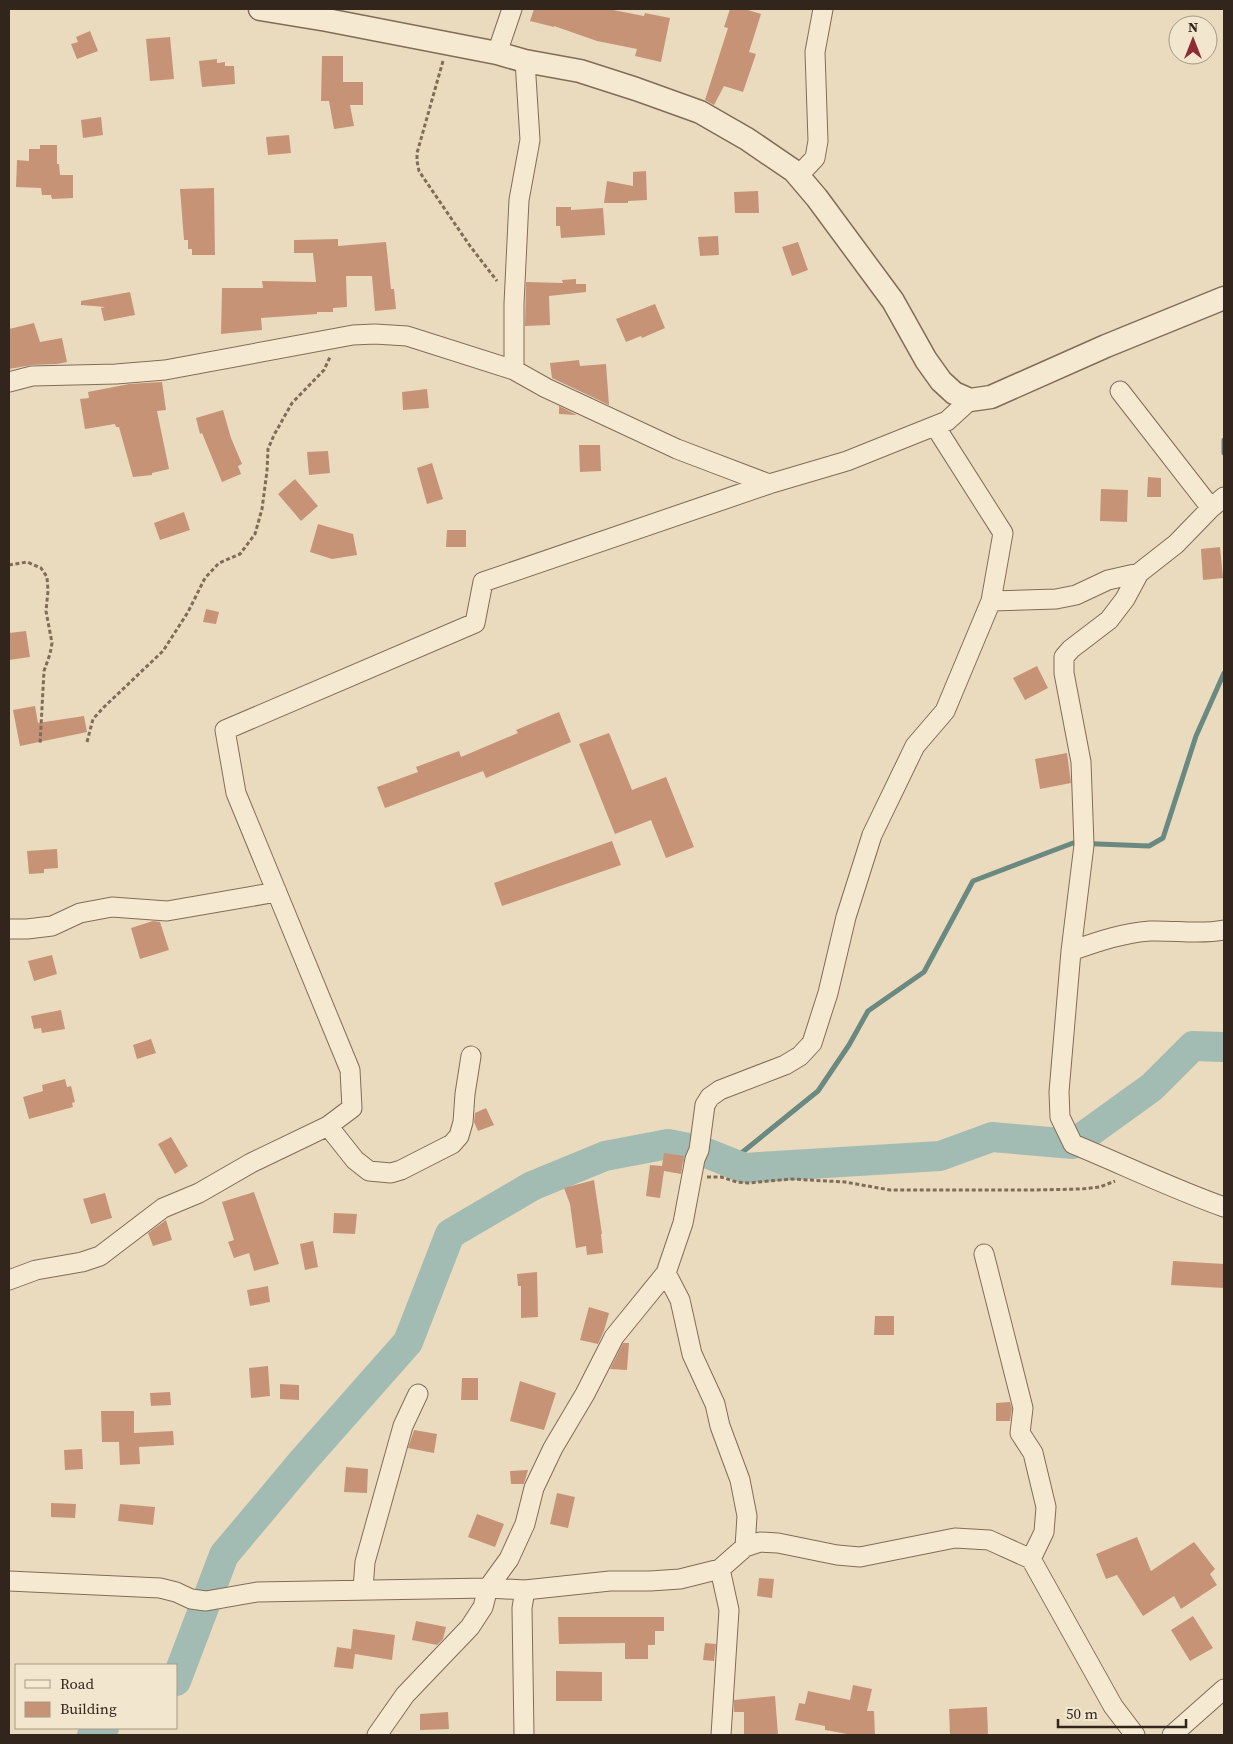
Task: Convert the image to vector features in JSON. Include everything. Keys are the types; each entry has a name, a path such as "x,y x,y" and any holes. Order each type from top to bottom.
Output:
{"street":[{"path":"260,9 498,53 580,72 636,89 700,112 747,139 798,176 817,198 893,301 926,360 941,382 954,393 970,400 991,397 1106,346 1224,298"},
{"path":"498,53 512,9"},
{"path":"798,176 815,158 818,141 815,52 823,9"},
{"path":"514,370 514,304 520,188 530,140 524,60"},
{"path":"9,382 32,376 116,374 165,370 354,335 407,336 514,370 546,388 677,449 769,484"},
{"path":"1120,391 1218,502 1176,544 1139,573 1125,599 1110,620 1071,649 1064,657 1064,673 1081,762 1084,845 1071,950 1059,1092 1060,1117 1073,1144 1129,1167 1181,1192 1224,1207"},
{"path":"9,1280 36,1270 82,1262 100,1256 163,1208 199,1193 251,1163 328,1126 352,1108 350,1070 236,793 225,730 475,623 483,582 769,484 847,461 947,421 970,400"},
{"path":"377,1735 405,1695 470,1627 482,1607 488,1588 509,1559 524,1524 534,1488 553,1448 585,1394 614,1337 666,1274 683,1222 695,1159 699,1150 705,1105 710,1097 720,1090 785,1065 800,1056 812,1043 828,993 846,917 872,835 915,746 945,711 991,601 1003,533 935,426"},
{"path":"991,601 1056,599 1076,595 1108,580 1139,573"},
{"path":"9,929 52,926 80,912 112,907 167,911 276,892"},
{"path":"1071,950 1120,934 1152,931 1191,933 1224,930"},
{"path":"328,1126 355,1160 369,1171 391,1173 400,1170 452,1144 459,1136 463,1122 471,1056"},
{"path":"984,1254 1023,1408 1020,1433 1033,1453 1046,1507 1044,1532 1031,1559"},
{"path":"666,1274 680,1300 692,1354 715,1404 720,1426 740,1480 747,1516 745,1547"},
{"path":"363,1589 365,1562 403,1426 418,1394"},
{"path":"9,1582 160,1588 176,1592 191,1599 206,1601 257,1592 488,1588 525,1590 610,1581 680,1579 720,1569 745,1547 760,1542 778,1543 837,1555 860,1557 955,1538 989,1540 1031,1559 1113,1706 1135,1735"},
{"path":"720,1569 728,1610 721,1735"},
{"path":"524,1735 522,1608 525,1590"},
{"path":"1172,1735 1224,1688"}],"path":[{"path":"449,44 419,143 417,153 418,166 425,180 470,246 514,304"},
{"path":"87,742 93,719 163,651 188,612 205,578 219,563 240,554 255,534 262,509 268,449 274,435 292,403 324,370 339,338"},
{"path":"9,565 27,562 41,568 47,578 46,611 52,642 44,671 40,744"},
{"path":"692,1178 722,1177 748,1183 791,1179 845,1182 890,1190 1033,1190 1100,1187 1114,1182 1129,1167"}],"building":[{"path":"534,9 608,9 644,16 645,13 670,18 661,62 635,56 637,49 597,41 554,26 530,21"},
{"path":"730,9 745,9 761,14 749,52 756,54 743,92 724,86 714,105 705,100 728,28 724,27"},
{"path":"90,31 98,51 77,59 71,44 78,42 76,37"},
{"path":"170,37 174,79 150,81 146,39"},
{"path":"322,56 343,56 343,82 363,82 363,105 350,105 354,126 334,129 329,101 321,101"},
{"path":"217,59 217,63 225,62 225,66 234,66 235,84 202,87 199,61"},
{"path":"101,117 103,135 83,138 81,120"},
{"path":"289,135 291,153 268,155 266,137"},
{"path":"40,145 57,145 57,164 59,164 60,175 73,175 73,198 52,199 51,195 42,195 41,188 16,187 17,160 29,161 29,149 40,149"},
{"path":"646,171 647,200 628,201 628,203 604,203 607,181 633,186 633,172"},
{"path":"214,188 215,255 192,255 192,249 188,249 188,240 184,240 180,189"},
{"path":"758,191 759,213 735,213 734,192"},
{"path":"556,207 571,207 571,210 603,208 605,235 561,238 560,226 556,226"},
{"path":"718,236 719,255 700,256 698,237"},
{"path":"338,239 338,246 386,242 391,289 394,289 396,309 375,311 372,276 346,276 347,307 333,308 333,312 261,318 262,330 221,334 222,288 263,288 262,281 316,282 313,253 294,253 294,240"},
{"path":"798,242 808,270 792,276 782,247"},
{"path":"576,279 576,284 586,284 586,292 549,296 550,325 525,326 526,282 563,283 562,280"},
{"path":"130,292 135,315 104,321 101,308 105,307 81,305 81,301"},
{"path":"655,304 665,328 642,338 641,336 626,342 616,319"},
{"path":"34,323 40,342 62,338 67,362 9,369 9,329"},
{"path":"579,360 580,366 606,364 609,405 552,378 550,363"},
{"path":"162,382 166,410 157,411 169,469 152,473 152,475 133,477 119,427 116,427 115,424 85,429 80,399 89,398 88,392 129,384"},
{"path":"427,389 429,408 403,410 402,392"},
{"path":"559,406 577,415 559,414"},
{"path":"223,410 231,438 242,464 238,466 241,474 222,482 202,433 200,434 196,418"},
{"path":"579,445 600,445 601,471 580,472"},
{"path":"328,451 330,473 309,475 307,452"},
{"path":"432,463 443,499 427,504 417,468"},
{"path":"1148,477 1161,478 1161,497 1147,497"},
{"path":"295,479 318,506 301,521 278,494"},
{"path":"1101,489 1128,490 1127,522 1100,521"},
{"path":"184,512 190,530 160,540 154,523"},
{"path":"318,524 353,534 357,555 332,559 310,552"},
{"path":"447,530 466,530 466,547 446,547"},
{"path":"1220,547 1223,578 1203,580 1201,549"},
{"path":"206,609 219,612 216,624 203,622"},
{"path":"26,631 30,657 9,660 9,633"},
{"path":"1037,666 1048,688 1025,700 1013,678"},
{"path":"35,706 38,723 84,716 87,732 20,746 13,710"},
{"path":"559,712 571,742 486,778 483,771 385,808 377,787 418,772 416,767 459,751 461,757 518,733 516,730"},
{"path":"609,733 632,790 666,777 694,847 666,858 651,820 615,834 579,744"},
{"path":"1067,753 1071,783 1040,789 1035,759"},
{"path":"612,841 621,865 502,906 494,883"},
{"path":"57,849 58,868 44,869 44,873 29,874 27,851"},
{"path":"153,921 160,922 169,950 140,959 131,928"},
{"path":"52,955 57,974 34,981 28,961"},
{"path":"61,1010 65,1029 42,1033 41,1028 34,1029 31,1016"},
{"path":"151,1039 156,1053 137,1059 133,1045"},
{"path":"65,1079 67,1087 71,1086 75,1102 72,1103 73,1107 29,1119 23,1097 43,1091 42,1085"},
{"path":"486,1108 494,1125 478,1131 474,1122 475,1113"},
{"path":"171,1137 188,1166 175,1174 158,1144"},
{"path":"664,1153 684,1156 681,1174 664,1171 660,1198 646,1196 650,1165 662,1166"},
{"path":"594,1180 603,1253 587,1255 586,1246 576,1248 570,1204 564,1188"},
{"path":"254,1192 279,1264 254,1271 249,1253 234,1258 228,1242 234,1240 222,1202"},
{"path":"105,1193 112,1218 91,1224 83,1199"},
{"path":"334,1213 357,1214 355,1234 333,1233"},
{"path":"166,1220 172,1240 153,1246 148,1233"},
{"path":"313,1241 318,1267 305,1270 300,1244"},
{"path":"1173,1261 1224,1264 1224,1288 1171,1285"},
{"path":"537,1272 538,1317 521,1318 521,1286 518,1286 517,1274"},
{"path":"268,1286 270,1302 250,1306 247,1290"},
{"path":"589,1307 609,1313 598,1344 580,1340"},
{"path":"875,1316 894,1316 894,1335 874,1335"},
{"path":"623,1343 629,1343 627,1370 610,1369"},
{"path":"268,1366 270,1396 251,1398 249,1368"},
{"path":"462,1378 478,1378 478,1400 461,1400"},
{"path":"520,1381 556,1393 544,1430 510,1421"},
{"path":"280,1384 299,1385 299,1400 280,1399"},
{"path":"170,1392 171,1405 151,1406 150,1393"},
{"path":"1010,1402 1012,1409 1010,1421 996,1421 996,1403"},
{"path":"101,1411 134,1411 134,1433 173,1431 174,1445 139,1447 140,1464 120,1465 119,1442 102,1442"},
{"path":"414,1430 437,1434 434,1453 408,1448"},
{"path":"82,1449 83,1469 65,1470 64,1450"},
{"path":"346,1467 368,1469 367,1493 344,1492"},
{"path":"528,1470 524,1484 511,1484 510,1471"},
{"path":"557,1493 575,1497 568,1528 550,1524"},
{"path":"51,1503 76,1504 75,1518 51,1517"},
{"path":"120,1504 155,1507 153,1525 118,1521"},
{"path":"477,1514 504,1524 495,1547 468,1537"},
{"path":"1137,1537 1151,1571 1194,1542 1215,1569 1210,1574 1217,1585 1181,1609 1174,1596 1143,1616 1117,1575 1106,1579 1096,1554"},
{"path":"759,1578 774,1579 772,1598 757,1596"},
{"path":"1193,1616 1213,1648 1190,1661 1171,1630"},
{"path":"558,1617 664,1617 664,1631 655,1631 655,1645 648,1645 648,1659 625,1659 625,1643 559,1644"},
{"path":"416,1621 446,1627 443,1639 437,1645 412,1640"},
{"path":"353,1629 395,1635 392,1660 355,1654 353,1669 334,1667 337,1647 351,1649"},
{"path":"705,1643 716,1644 714,1661 703,1660"},
{"path":"556,1671 602,1672 602,1701 556,1701"},
{"path":"853,1685 872,1689 867,1711 874,1711 875,1735 853,1735 825,1730 825,1726 795,1720 799,1703 805,1704 808,1691 850,1700"},
{"path":"775,1696 778,1735 744,1735 744,1712 734,1712 734,1700"},
{"path":"987,1707 988,1735 950,1735 949,1709"},
{"path":"448,1712 449,1729 420,1730 420,1714"}],"waterway":[{"path":"1224,440 1224,453"},
{"path":"729,1163 818,1091 849,1045 868,1011 924,972 973,881 1073,843 1149,846 1163,838 1196,736 1224,673"},
{"path":"178,1676 224,1555 302,1462 408,1342 450,1234 532,1186 605,1156 668,1144 699,1150 744,1168 940,1156 992,1137 1073,1144 1152,1087 1193,1046 1224,1047"},
{"path":"92,1735 102,1729"}]}
